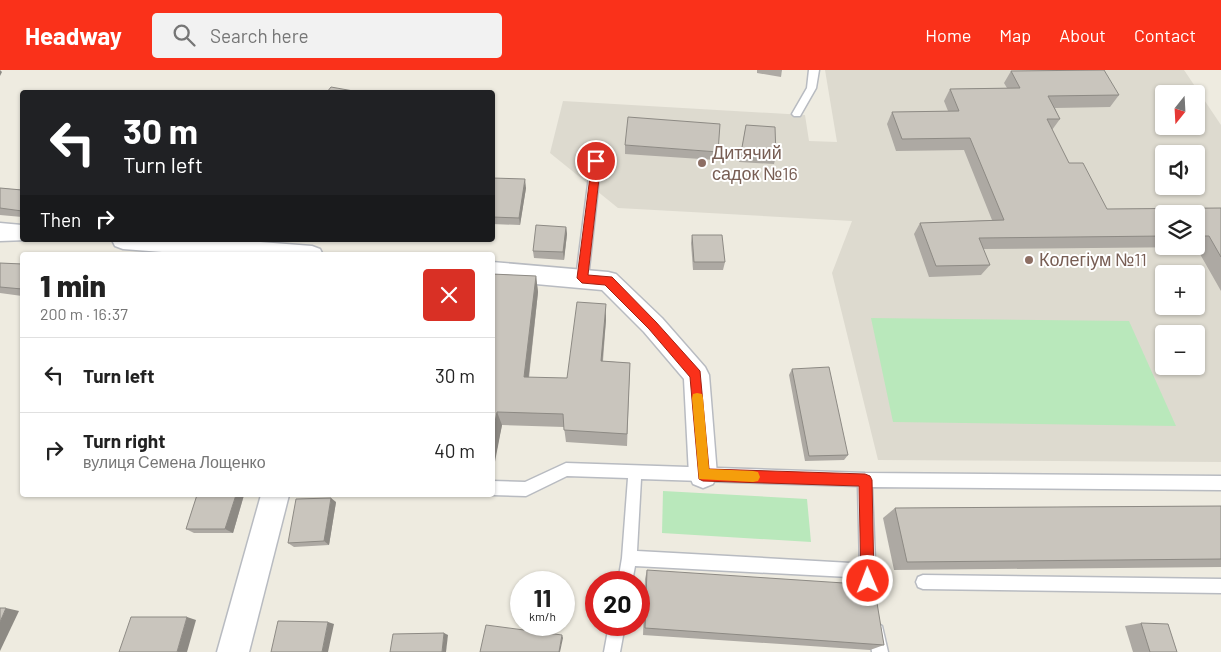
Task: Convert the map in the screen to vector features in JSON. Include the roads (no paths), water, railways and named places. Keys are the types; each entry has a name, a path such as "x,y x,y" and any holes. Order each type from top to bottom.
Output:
{"street":[{"path":"0,232 20,233"},
{"path":"148,242 274,252"},
{"path":"495,271 608,280 652,325 696,375 703,475"},
{"path":"233,652 274,497"}],"lane":[{"path":"797,114 810,94 814,80 814,70"},
{"path":"582,278 596,161"},
{"path":"495,488 526,489 566,469 865,480 1221,483"},
{"path":"627,571 630,558 634,472"},
{"path":"865,480 868,581 871,599"},
{"path":"630,558 851,570 868,581"},
{"path":"923,582 1221,586"},
{"path":"874,616 880,652"},
{"path":"612,652 615,636"}],"place":[{"name":"Дитячий садок №16","path":"702,163"},
{"name":"Колегіум №11","path":"1029,260"}]}
